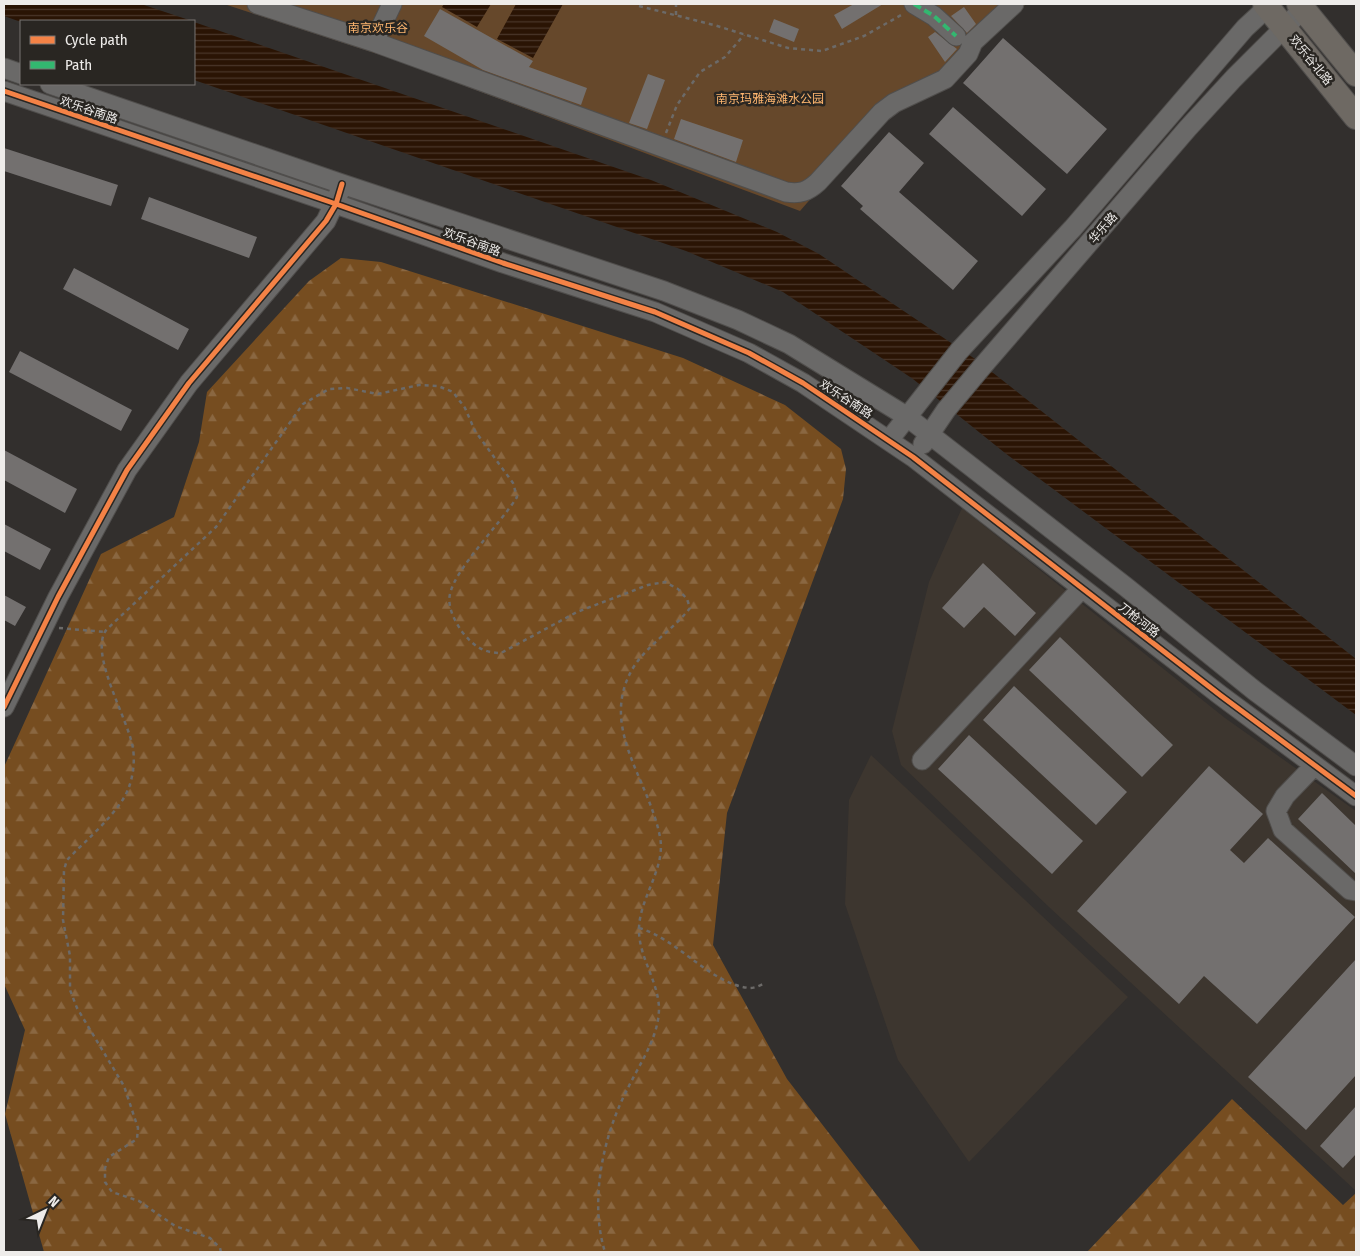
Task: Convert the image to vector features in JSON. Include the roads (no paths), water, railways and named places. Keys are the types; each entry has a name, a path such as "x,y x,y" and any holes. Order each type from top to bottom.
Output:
{"main road":[{"name":"欢乐谷北路","path":"1268,5 1356,117"},
{"name":"欢乐谷北路","path":"1301,6 1356,74"}],"street":[{"path":"257,4 374,42 786,192 799,193 808,191 882,112 894,103 945,79 968,54 973,42 1014,4"},
{"path":"374,42 392,4"},
{"path":"915,5 934,16 956,36"},
{"name":"华乐路","path":"889,440 924,393 959,351 1072,228 1245,28 1268,5"},
{"name":"华乐路","path":"913,457 946,410 981,368 1188,128 1284,27 1301,6"},
{"path":"4,68 20,74"},
{"name":"欢乐谷南路","path":"53,85 664,291 738,320 789,344 906,416 930,434"},
{"name":"欢乐谷南路","path":"4,91 336,204 503,264 655,312 749,353 803,383 913,457"},
{"path":"208,161 222,161 226,154 226,150 218,140"},
{"path":"4,707 127,470 154,429 189,383 313,238 336,204 342,184"},
{"name":"刀枪河路","path":"930,434 1255,691 1356,766"},
{"name":"刀枪河路","path":"913,457 1314,766 1356,796"},
{"path":"1003,527 1000,516 1002,508 1009,504 1019,504"},
{"path":"922,760 1082,588"},
{"path":"1314,766 1284,796 1276,811 1283,830 1350,890 1356,891"}],"park label":[{"name":"南京欢乐谷","path":"378,28"},
{"name":"南京玛雅海滩水公园","path":"770,99"}]}
